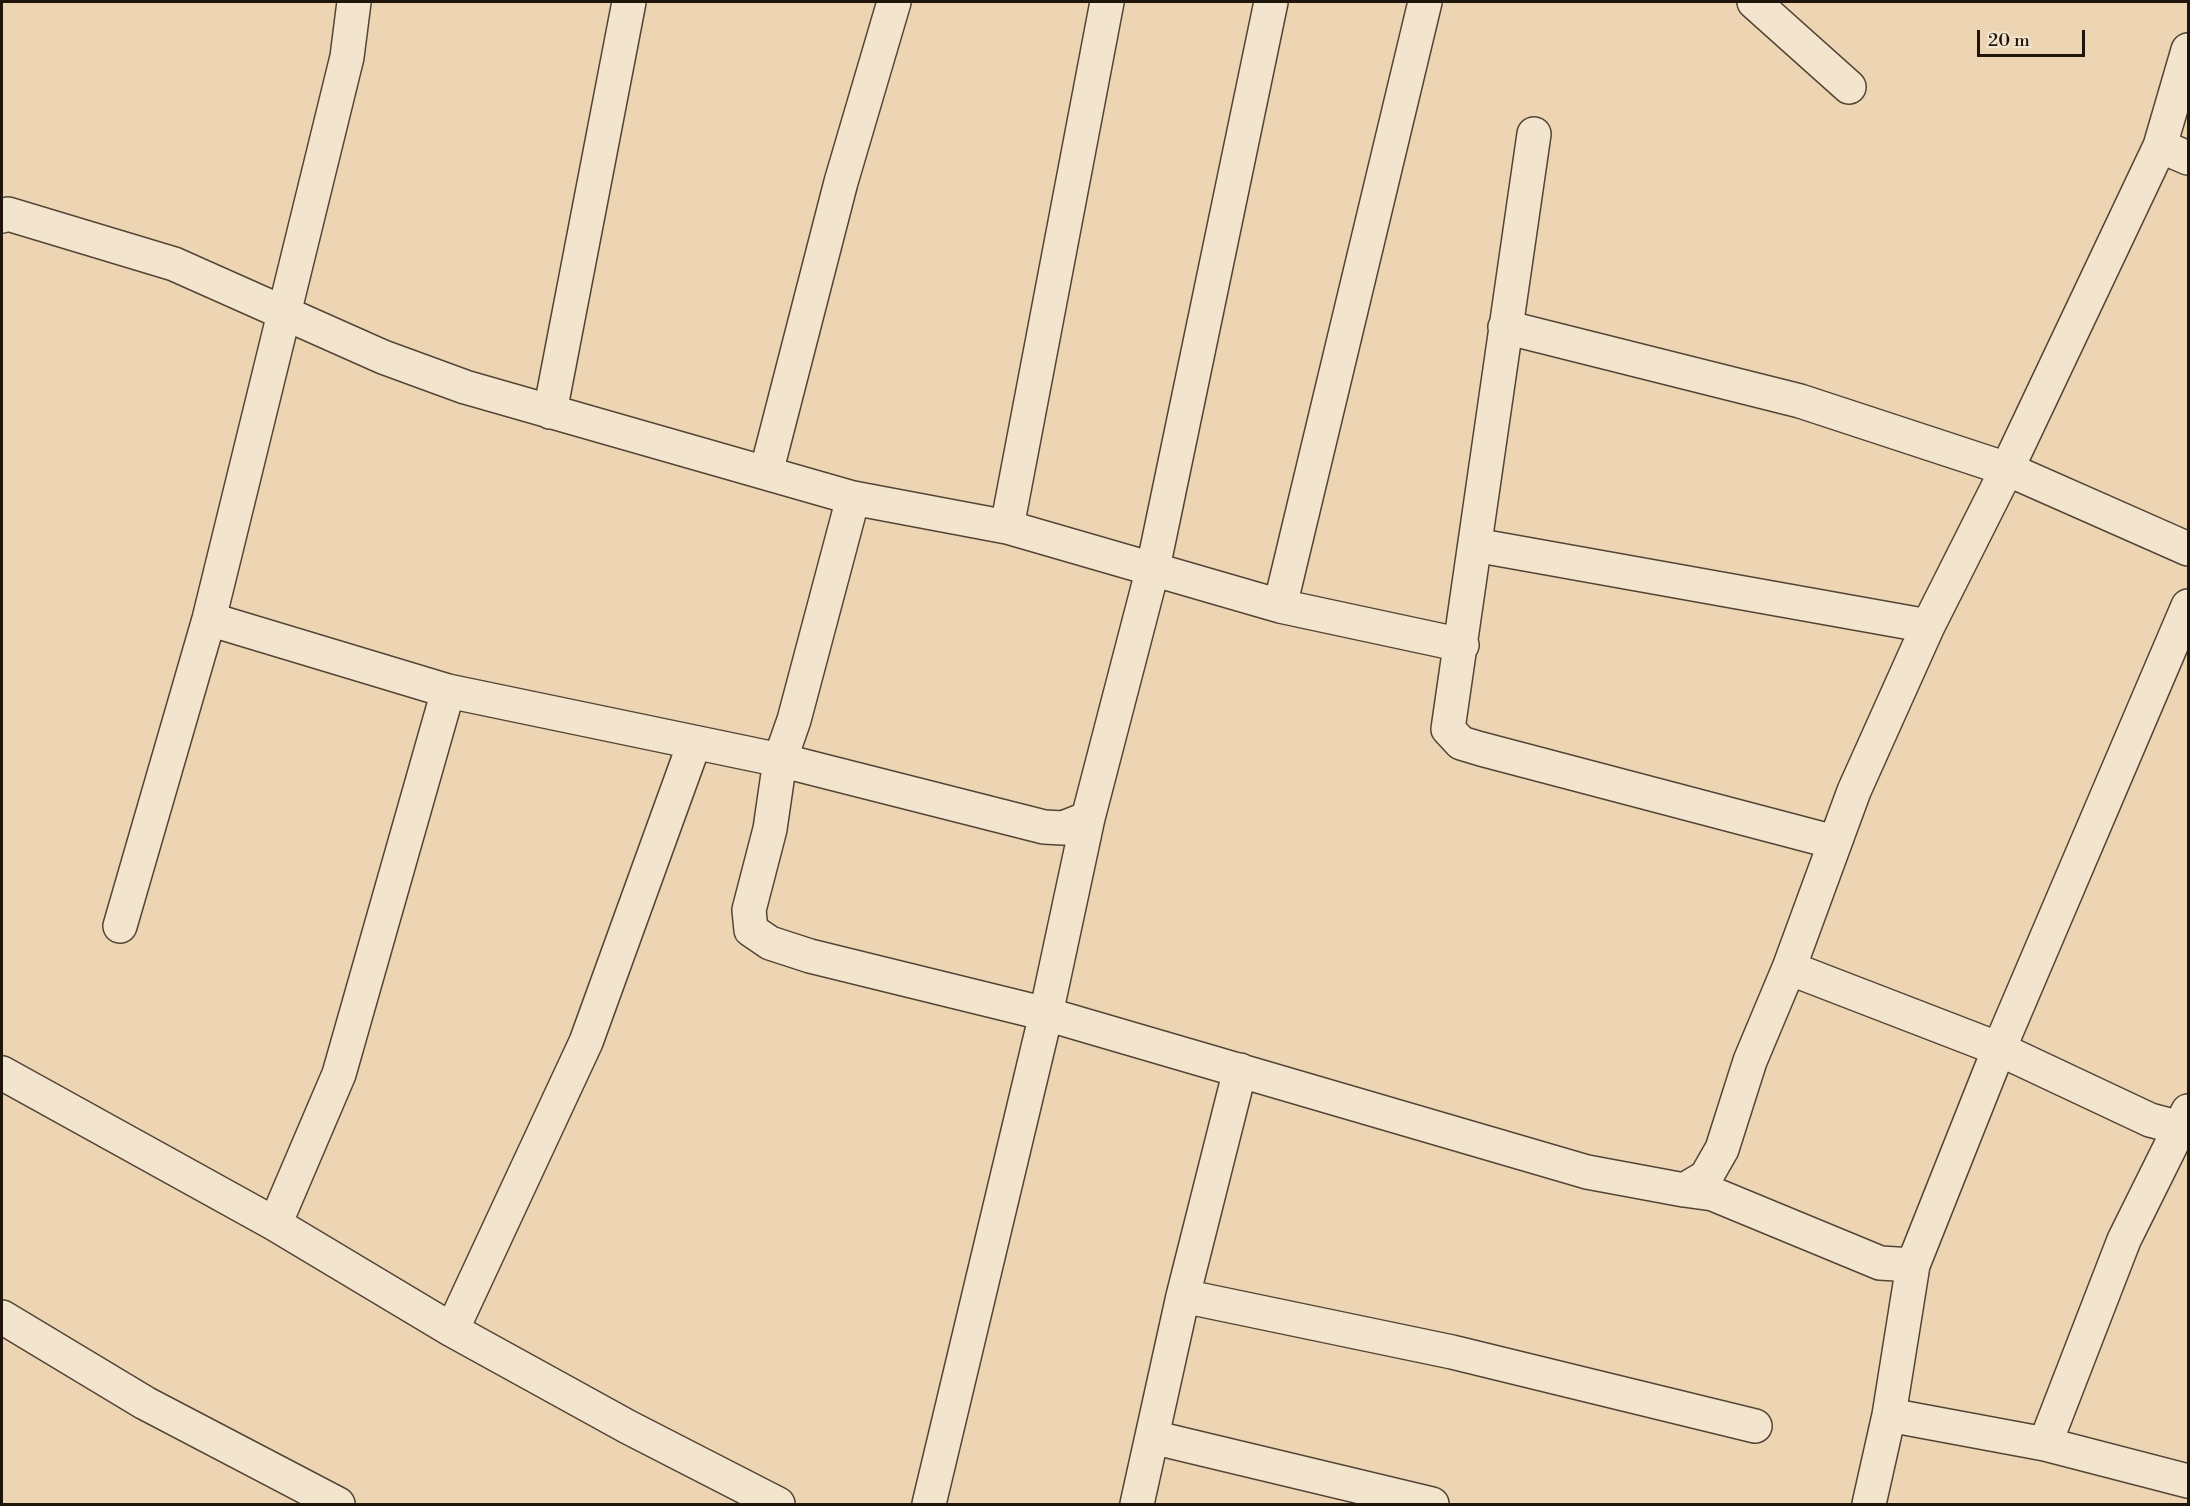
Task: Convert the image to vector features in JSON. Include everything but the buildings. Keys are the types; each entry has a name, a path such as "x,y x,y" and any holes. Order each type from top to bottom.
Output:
{"street":[{"path":"120,926 209,619 347,57 354,2"},
{"path":"550,412 629,2"},
{"path":"766,473 841,182 894,2"},
{"path":"1007,526 1107,2"},
{"path":"928,1504 1046,1014 1088,818 1153,568 1271,2"},
{"path":"1280,606 1425,2"},
{"path":"1754,2 1849,87"},
{"path":"1684,1190 1706,1178 1722,1149 1750,1061 1789,968 1834,842 1928,626 2007,469 2174,152 2188,50"},
{"path":"1534,134 1462,645 1448,729 1461,743 1834,842"},
{"path":"4,208 174,264 383,357 465,387 853,498 1007,526 1280,606 1462,645"},
{"path":"1505,327 1800,401 2007,469 2188,549"},
{"path":"853,498 794,720 780,760 770,829 749,910 751,930 770,943 810,956 1046,1014 1587,1172 1713,1194 1881,1263 1913,1265"},
{"path":"1475,545 1928,626"},
{"path":"1869,1504 1889,1415 1913,1265 1999,1049 2188,606"},
{"path":"209,619 448,691 694,744 780,760 1044,827 1063,828 1088,818"},
{"path":"275,1224 339,1074 448,691"},
{"path":"452,1330 586,1042 694,744"},
{"path":"1789,968 1999,1049 2150,1120 2186,1123 2124,1240 2045,1444"},
{"path":"1137,1504 1183,1296 1240,1070"},
{"path":"2,1072 275,1224 452,1330 628,1427 778,1504"},
{"path":"1183,1296 1452,1352 1755,1426"},
{"path":"2,1317 145,1403 338,1504"},
{"path":"1889,1415 2045,1444 2188,1481"},
{"path":"1152,1437 1432,1504"}]}
